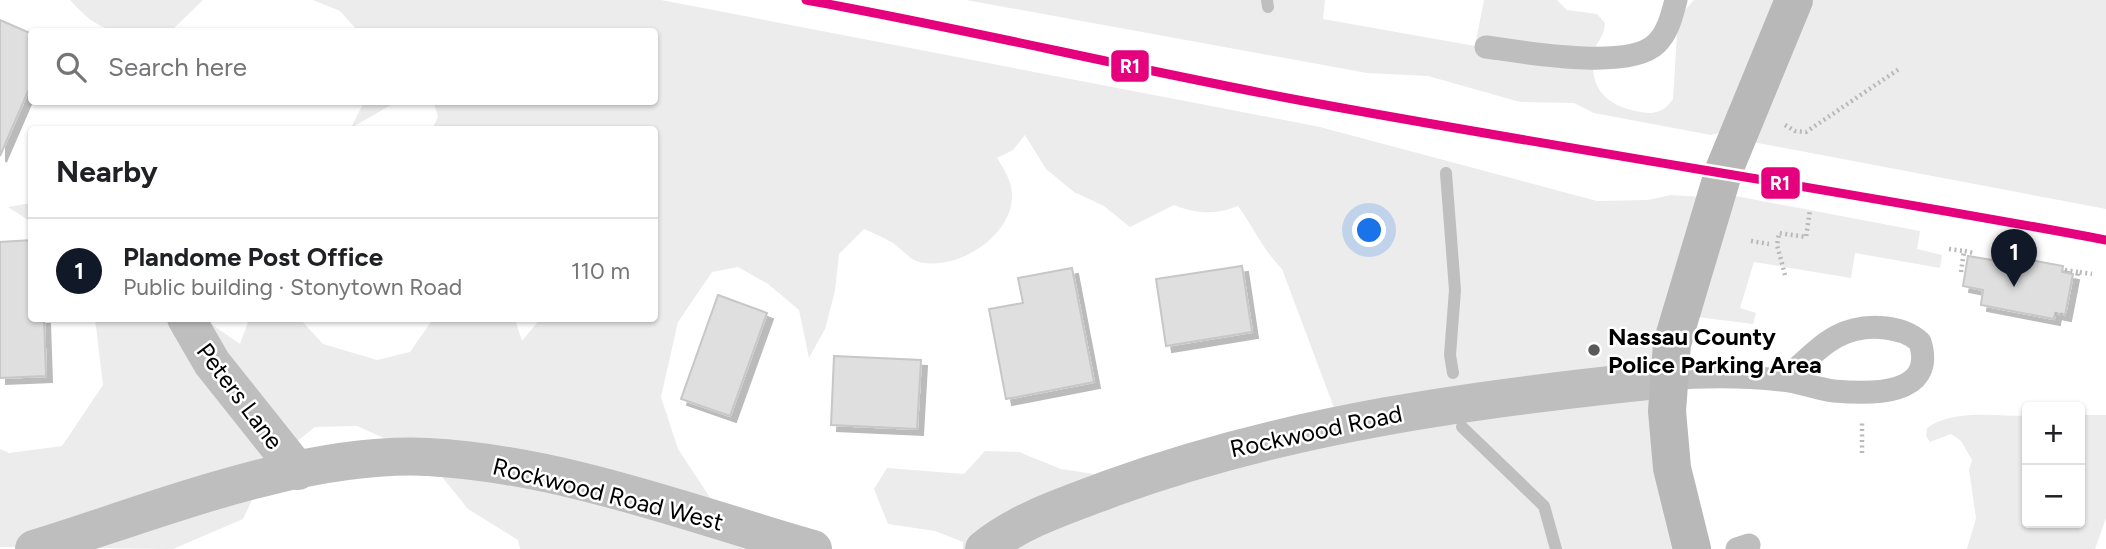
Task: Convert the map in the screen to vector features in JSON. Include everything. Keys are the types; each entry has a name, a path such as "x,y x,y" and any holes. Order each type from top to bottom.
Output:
{"main road":[{"path":"1692,549 1672,468 1667,379 1672,344 1724,170 1794,0"}],"street":[{"name":"Peters Lane","path":"188,322 212,363 298,471"},
{"name":"Rockwood Road","path":"984,549 1040,515 1228,450 1418,409 1667,379"},
{"name":"Rockwood Road West","path":"34,549 268,477 358,461 426,457 507,465 604,488 813,549"}],"lane":[{"path":"1486,47 1575,58 1642,52 1654,47 1663,37 1676,0"},
{"path":"1667,379 1705,376 1784,380 1833,391 1896,390 1916,378 1924,360 1923,351 1920,342 1901,331 1877,327 1851,329 1833,337 1784,380"}],"path":[{"path":"1782,122 1795,131 1806,132 1899,69"},
{"path":"1784,275 1777,245 1779,233 1806,237 1810,210"},
{"path":"1751,241 1769,244"},
{"path":"1949,249 1974,253"},
{"path":"1961,272 1965,251"},
{"path":"2065,270 2092,274"},
{"path":"2075,292 2078,272"},
{"path":"2055,314 2071,316"},
{"path":"1862,426 1862,453"}],"shaded area":[{"path":"70,0 203,0 174,28 104,28"},
{"path":"313,0 661,0 1320,127 1597,201 1648,200 1670,195 1716,198 1720,193 1920,231 1917,249 1942,255 1940,268 1855,253 1851,278 1754,262 1740,308 1756,313 1753,324 1681,315 1693,549 963,549 963,542 935,531 888,524 874,489 887,468 964,474 985,451 1019,452 1061,469 1134,480 1340,424 1282,269 1264,247 1238,206 1206,212 1174,205 1130,227 1104,206 1074,192 1046,169 1025,135 1013,150 997,158 1010,182 1012,198 1009,213 1002,226 979,248 949,261 919,262 893,243 864,229 839,254 835,291 825,329 809,358 799,310 768,284 738,267 712,272 678,322 661,397 678,449 711,499 763,549 520,549 518,540 468,509 426,457 357,426 315,427 270,462 243,519 173,549 0,547 0,449 9,453 62,446 103,385 95,322 208,322 240,344 248,322 303,322 323,344 377,360 410,352 431,322 516,322 522,341 538,322 658,322 658,126 434,126 438,117 435,105 658,105 658,28 355,28 340,11"},
{"path":"966,0 1325,0 1323,19 1475,46 1484,0 1557,0 1567,10 1597,14 1605,23 1593,56 1595,78 1602,93 1615,104 1651,113 1667,107 1673,99 1678,18 1694,0 1773,0 1776,5 1723,132 1711,135 1594,113 1574,103 1520,102 1428,76 1367,73"},
{"path":"1794,0 2106,0 2106,209 1737,139"},
{"path":"362,105 391,105 354,126 352,126"},
{"path":"28,204 28,220 8,207"},
{"path":"2085,415 2106,415 2106,518 2095,549 1967,549 1976,518 1969,470 1972,460 1961,441 1951,434 1930,442 1926,436 1927,428 1949,418 2022,416 2022,528 2085,528"}],"building":[{"path":"0,20 28,32 28,91 0,156"},
{"path":"28,240 28,322 44,322 46,376 0,378 0,242"},
{"path":"1993,253 2063,266 2062,272 2073,274 2065,315 2055,313 2054,319 1981,305 1983,290 1963,286 1968,256 1992,260"},
{"path":"1242,266 1252,332 1166,346 1156,279"},
{"path":"1072,268 1094,382 1006,399 989,309 1023,303 1018,278"},
{"path":"718,295 767,313 730,416 681,399"},
{"path":"834,356 921,360 917,429 831,425"}],"waterway":[{"path":"1267,0 1268,7"},
{"path":"1446,173 1455,290 1450,355 1453,373"},
{"path":"1462,427 1544,506 1556,549"}],"transit line":[{"name":"R1","path":"806,0 1320,104 2106,240"}],"place":[{"name":"Plandome Post Office","path":"2014,287"},
{"name":"Nassau County Police Parking Area","path":"1594,350"}]}
